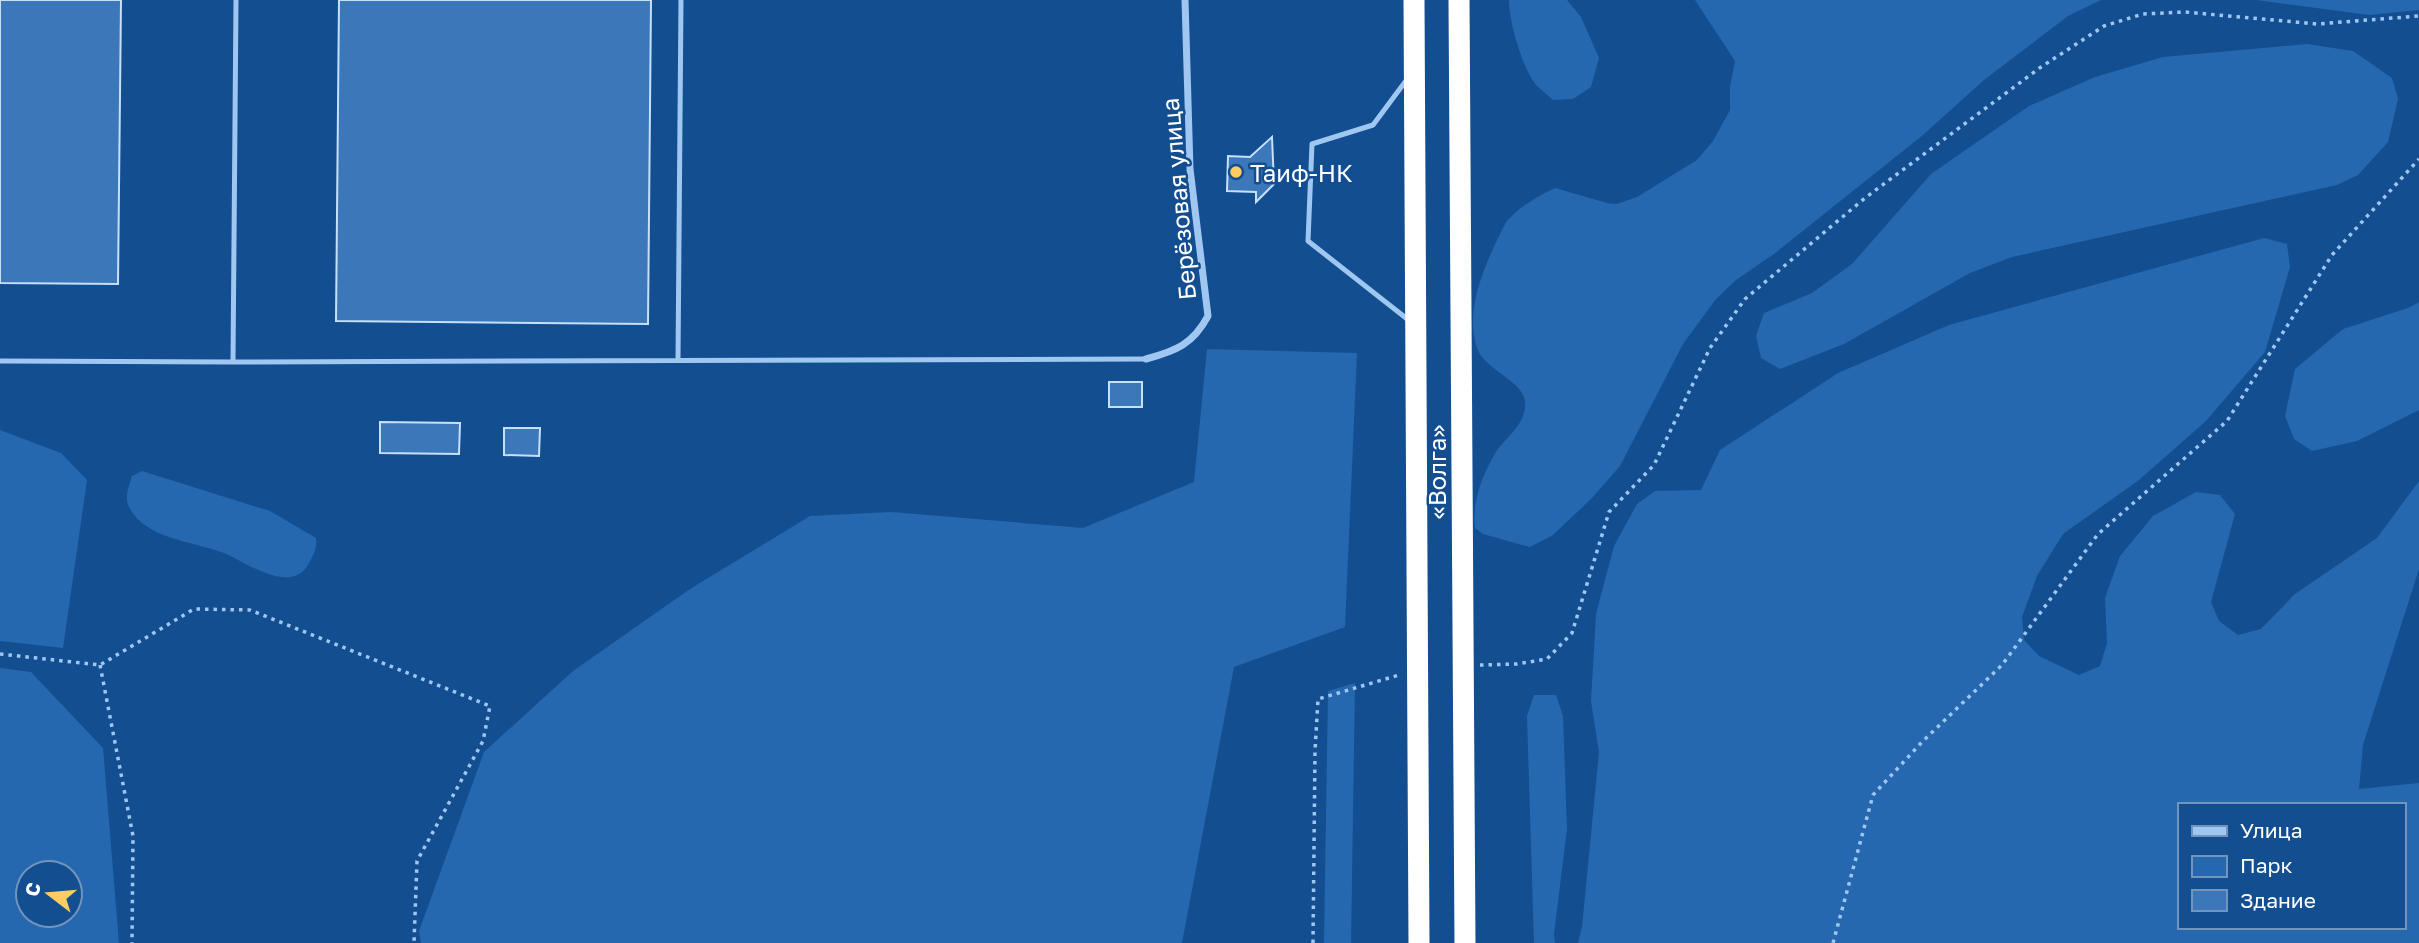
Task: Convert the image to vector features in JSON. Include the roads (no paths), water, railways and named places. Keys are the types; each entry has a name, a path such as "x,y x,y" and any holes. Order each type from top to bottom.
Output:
{"highway":[{"name":"«Волга»","path":"1414,0 1419,943"},
{"name":"«Волга»","path":"1459,0 1465,943"}],"street":[{"name":"Берёзовая улица","path":"1146,359 1173,352 1198,334 1208,316 1190,169 1185,0"}],"lane":[{"path":"233,362 236,0"},
{"path":"678,360 681,0"},
{"path":"1415,70 1373,125 1312,144 1308,241 1416,326"},
{"path":"0,360 233,362 1146,359"}],"place":[{"name":"Таиф-НК","path":"1236,172"}]}
